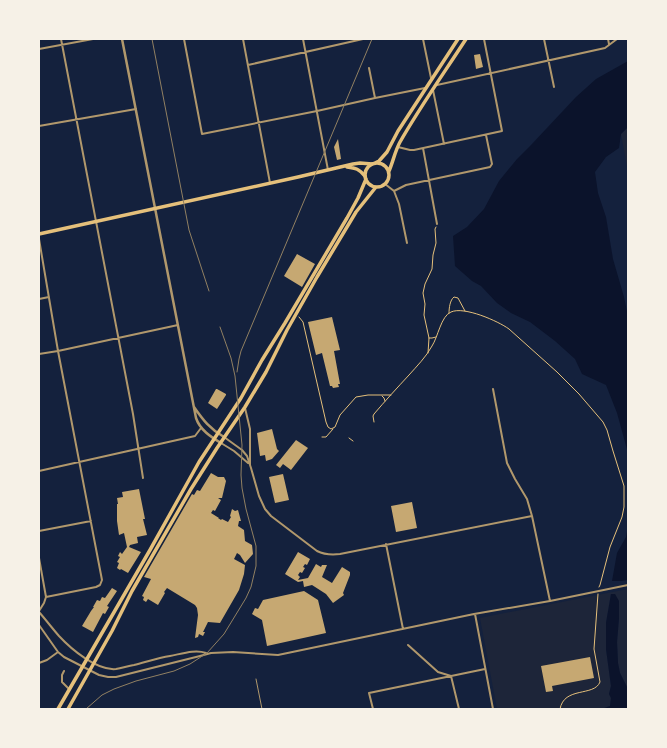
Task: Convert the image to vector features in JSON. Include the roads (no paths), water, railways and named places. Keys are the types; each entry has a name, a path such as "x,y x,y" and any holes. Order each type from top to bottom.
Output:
{"main road":[{"path":"58,709 150,550 195,468 244,392 348,218 358,198 366,177 367,169 379,161 387,152 398,131 458,39"},
{"path":"68,709 191,489 245,407 266,372 278,346 356,212 376,187 385,184 398,147 434,87 466,39"},
{"path":"39,234 360,163 382,164 389,171"},
{"path":"344,166 355,168 366,177 369,183 376,187"}],"street":[{"path":"61,39 139,449 143,478"},
{"path":"39,49 93,39"},
{"path":"122,39 197,422 207,434 234,451 249,464"},
{"path":"184,39 202,134 427,88"},
{"path":"243,39 270,183"},
{"path":"303,39 328,170"},
{"path":"248,66 363,39"},
{"path":"423,39 431,79"},
{"path":"398,147 414,150 502,131 484,39"},
{"path":"544,39 554,88"},
{"path":"608,39 609,44"},
{"path":"444,144 434,87 490,72 604,48 617,39"},
{"path":"369,68 375,98"},
{"path":"39,126 136,109"},
{"path":"394,191 406,185 490,167 492,164 486,135"},
{"path":"423,148 438,224"},
{"path":"385,184 394,191 399,204 407,243"},
{"path":"39,240 58,351 102,580 102,584 99,586 46,597"},
{"path":"39,299 49,297"},
{"path":"39,354 178,325"},
{"path":"493,389 507,463 527,499 550,601"},
{"path":"194,406 206,424 242,450 251,468 259,496 265,510 270,516 324,554 334,555 532,516"},
{"path":"245,407 250,429 251,468"},
{"path":"39,471 195,436 201,428"},
{"path":"39,531 91,522"},
{"path":"386,544 403,629"},
{"path":"39,558 46,597 39,611 66,644 94,664 108,669 116,669 165,657 200,651 207,653 233,652 278,655 474,614 550,601 628,585"},
{"path":"474,614 493,709"},
{"path":"39,625 58,652 64,657 90,671 108,677 116,678 207,653"},
{"path":"408,645 438,672 451,676"},
{"path":"39,664 54,656 58,652"},
{"path":"373,709 369,693 485,669"},
{"path":"64,671 62,675 62,682 69,689"},
{"path":"451,676 459,709"}],"lane":[{"path":"256,680 262,709"}],"railway":[{"path":"152,39 189,230 209,291"},
{"path":"237,372 241,351 372,39"},
{"path":"86,709 102,695 114,689 136,681 174,671 190,664 207,653 224,634 251,587 256,566 256,546 242,488 242,445 235,376 231,358 220,327"}]}
